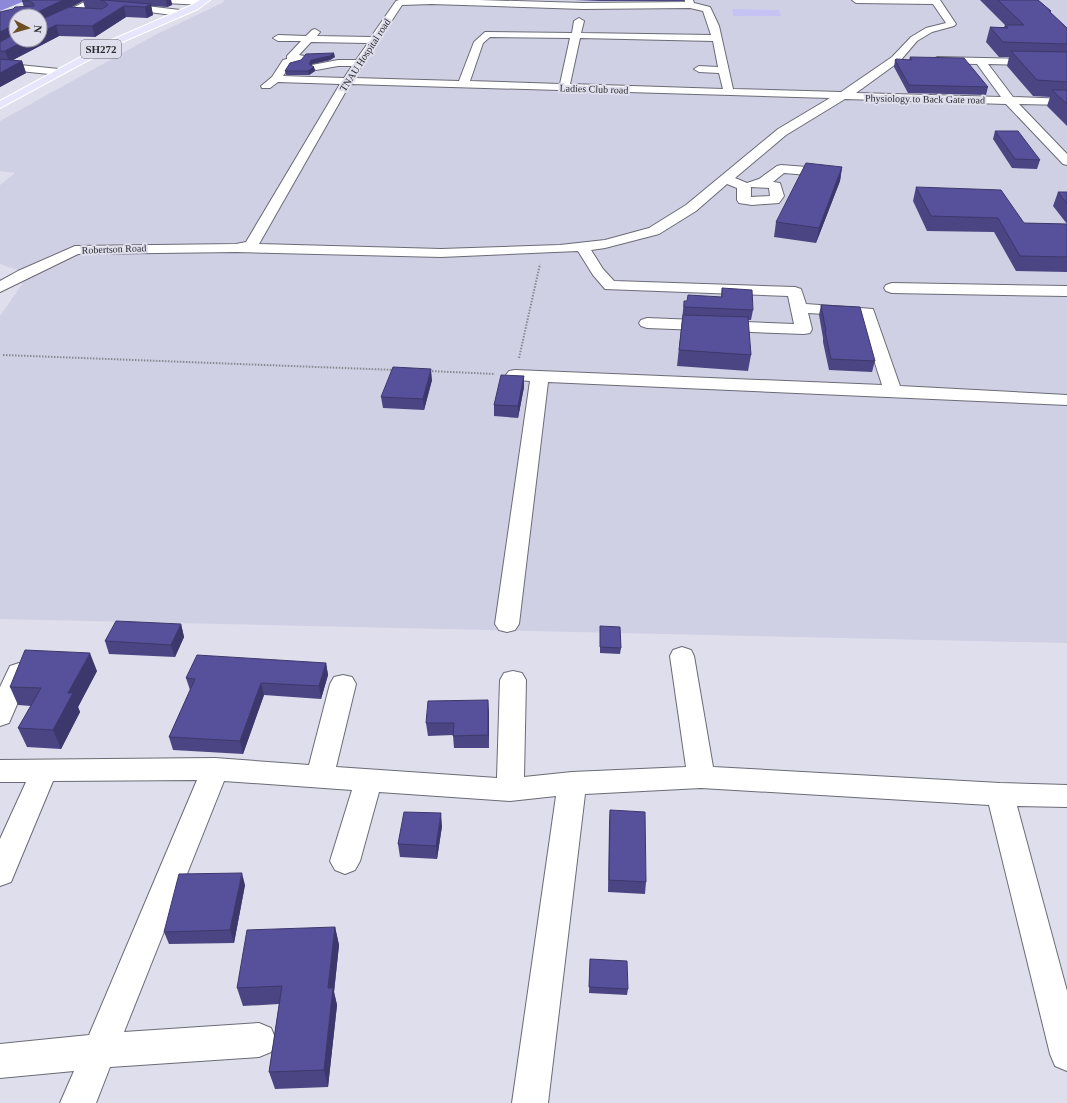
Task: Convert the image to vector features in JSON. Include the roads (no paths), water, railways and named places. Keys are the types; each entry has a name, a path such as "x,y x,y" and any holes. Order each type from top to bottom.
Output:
{"main road":[{"name":"SH272","path":"0,105 117,41 204,1"}],"street":[{"path":"166,0 204,1"},
{"name":"TNAU Hospital road","path":"236,248 251,245 346,82 399,3 432,0 542,2 583,6 619,3 690,2 706,4"},
{"path":"856,0 935,1"},
{"name":"Robertson Road","path":"0,287 23,274 75,250 139,248 236,248 441,253 543,249 605,244 654,231 691,208 782,132 841,97 896,59 914,39 929,30 951,24 935,1"},
{"path":"48,24 90,2 180,13"},
{"path":"706,4 714,26 729,93"},
{"path":"564,88 583,6"},
{"path":"70,12 85,14"},
{"path":"48,16 61,17"},
{"path":"146,19 162,20"},
{"path":"463,85 479,42 488,34 716,38"},
{"path":"278,38 312,35 374,40"},
{"path":"266,86 276,79 287,62 295,62 300,58 292,58 312,35"},
{"path":"896,59 911,60"},
{"path":"926,60 1067,63"},
{"path":"980,61 1010,101 1067,161"},
{"path":"316,67 338,63 359,63"},
{"path":"0,66 58,72"},
{"path":"699,69 724,70"},
{"name":"Ladies Club road","path":"276,79 841,97"},
{"name":"Physiology to Back Gate road","path":"841,97 1067,102"},
{"path":"763,183 781,169 820,172"},
{"path":"725,179 744,186 763,183 775,186 777,196 774,200 744,200 744,186"},
{"path":"582,246 602,279 610,286 795,292 804,329 647,324"},
{"path":"892,288 1067,291"},
{"path":"799,308 867,312 892,390"},
{"path":"516,375 892,390 1067,400"},
{"path":"507,624 540,376"},
{"path":"682,656 701,777"},
{"path":"0,716 19,672"},
{"path":"510,790 513,680"},
{"path":"320,776 344,684"},
{"path":"78,1103 215,769"},
{"path":"0,771 215,769 510,790 572,783 701,777 1000,794 1067,796"},
{"path":"0,873 44,771"},
{"path":"345,861 369,780"},
{"path":"530,1103 572,783"},
{"path":"1000,794 1067,1054"},
{"path":"0,1061 100,1051 259,1040"}]}
